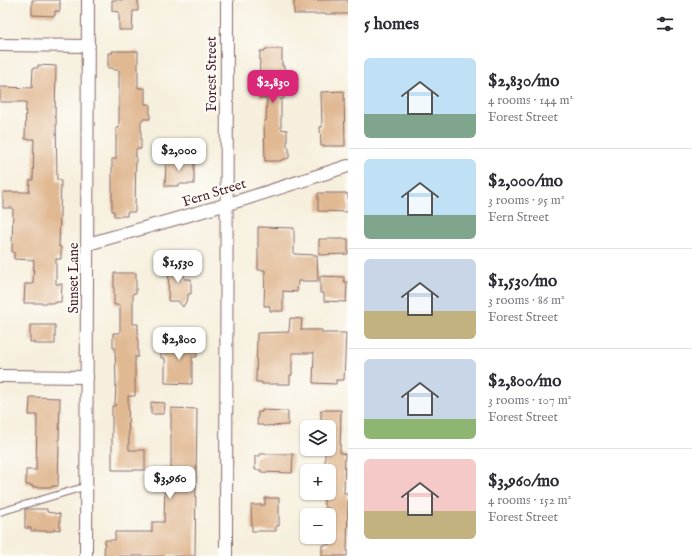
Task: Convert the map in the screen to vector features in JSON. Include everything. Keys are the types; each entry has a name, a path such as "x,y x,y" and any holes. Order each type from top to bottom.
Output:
{"street":[{"name":"Sunset Lane","path":"86,556 88,0"},
{"name":"Forest Street","path":"226,556 227,0"},
{"path":"0,45 89,46"},
{"name":"Fern Street","path":"88,244 227,204 348,166"},
{"path":"0,376 87,377"}],"lane":[{"path":"0,512 87,486"}],"building":[{"path":"32,0 60,0 60,11 55,11 55,16 32,15"},
{"path":"112,0 138,0 138,11 133,11 132,30 119,30 119,12 112,11"},
{"path":"294,0 348,0 348,14 294,14"},
{"path":"265,49 282,49 282,66 284,66 284,99 281,99 281,129 287,130 287,147 289,147 289,158 281,161 265,161 264,121 266,121 267,98 259,98 260,51 265,51"},
{"path":"112,51 138,51 138,88 145,88 145,104 150,104 150,119 143,119 143,121 141,121 141,149 136,149 135,212 127,212 127,216 114,216 114,211 112,211 112,159 116,159 116,128 119,128 119,70 108,68 108,53 113,53"},
{"path":"38,65 56,66 55,117 57,180 61,181 59,247 61,247 61,259 56,259 56,284 62,284 61,302 56,303 24,303 25,284 33,284 34,260 14,259 14,252 12,252 13,208 3,208 3,192 29,192 30,180 33,180 34,139 25,139 26,102 0,102 0,87 32,88 33,68 38,68"},
{"path":"344,91 345,146 321,146 321,92"},
{"path":"166,158 194,159 194,184 165,186"},
{"path":"318,193 348,194 348,212 318,211"},
{"path":"258,227 294,228 294,254 317,255 318,281 298,281 297,292 283,291 283,311 270,311 270,306 264,306 265,270 258,270"},
{"path":"319,239 348,239 348,254 319,255"},
{"path":"169,262 184,262 184,279 191,279 191,294 188,294 188,298 183,307 178,301 168,301"},
{"path":"114,273 136,273 136,293 133,293 133,324 138,324 138,357 135,357 135,396 128,396 129,450 145,450 145,470 112,470 112,406 115,406 116,381 113,333 120,333 120,309 119,305 114,305"},
{"path":"320,276 344,277 344,282 347,282 346,302 324,301 324,293 320,293"},
{"path":"290,318 302,319 301,330 322,330 322,333 346,333 344,380 336,380 336,384 313,383 314,353 292,353 292,375 290,375 290,384 262,384 262,382 256,382 257,333 289,332"},
{"path":"30,325 55,325 55,344 34,344 34,342 30,342"},
{"path":"197,340 197,357 192,357 192,384 165,383 165,358 161,358 161,344 169,344 169,341"},
{"path":"30,397 60,398 58,486 32,487 32,485 26,485 26,470 36,470 37,415 29,415"},
{"path":"151,402 165,403 164,414 151,414"},
{"path":"171,408 197,409 195,556 104,556 105,540 115,540 115,532 152,532 152,522 164,522 165,485 160,485 160,469 171,469"},
{"path":"262,410 288,411 288,425 257,425 258,412 262,412"},
{"path":"321,410 341,410 340,453 345,454 344,493 348,493 347,556 322,556 322,545 336,544 336,508 325,508 324,500 336,500 336,464 325,464 325,456 336,456 336,420 321,420"},
{"path":"260,454 293,454 292,473 261,472 261,470 255,470 255,456 260,456"},
{"path":"265,498 279,498 279,526 276,526 276,531 252,531 251,505 265,505"},
{"path":"25,509 47,509 47,512 60,514 60,530 54,529 54,531 31,531 31,528 25,528"}]}
